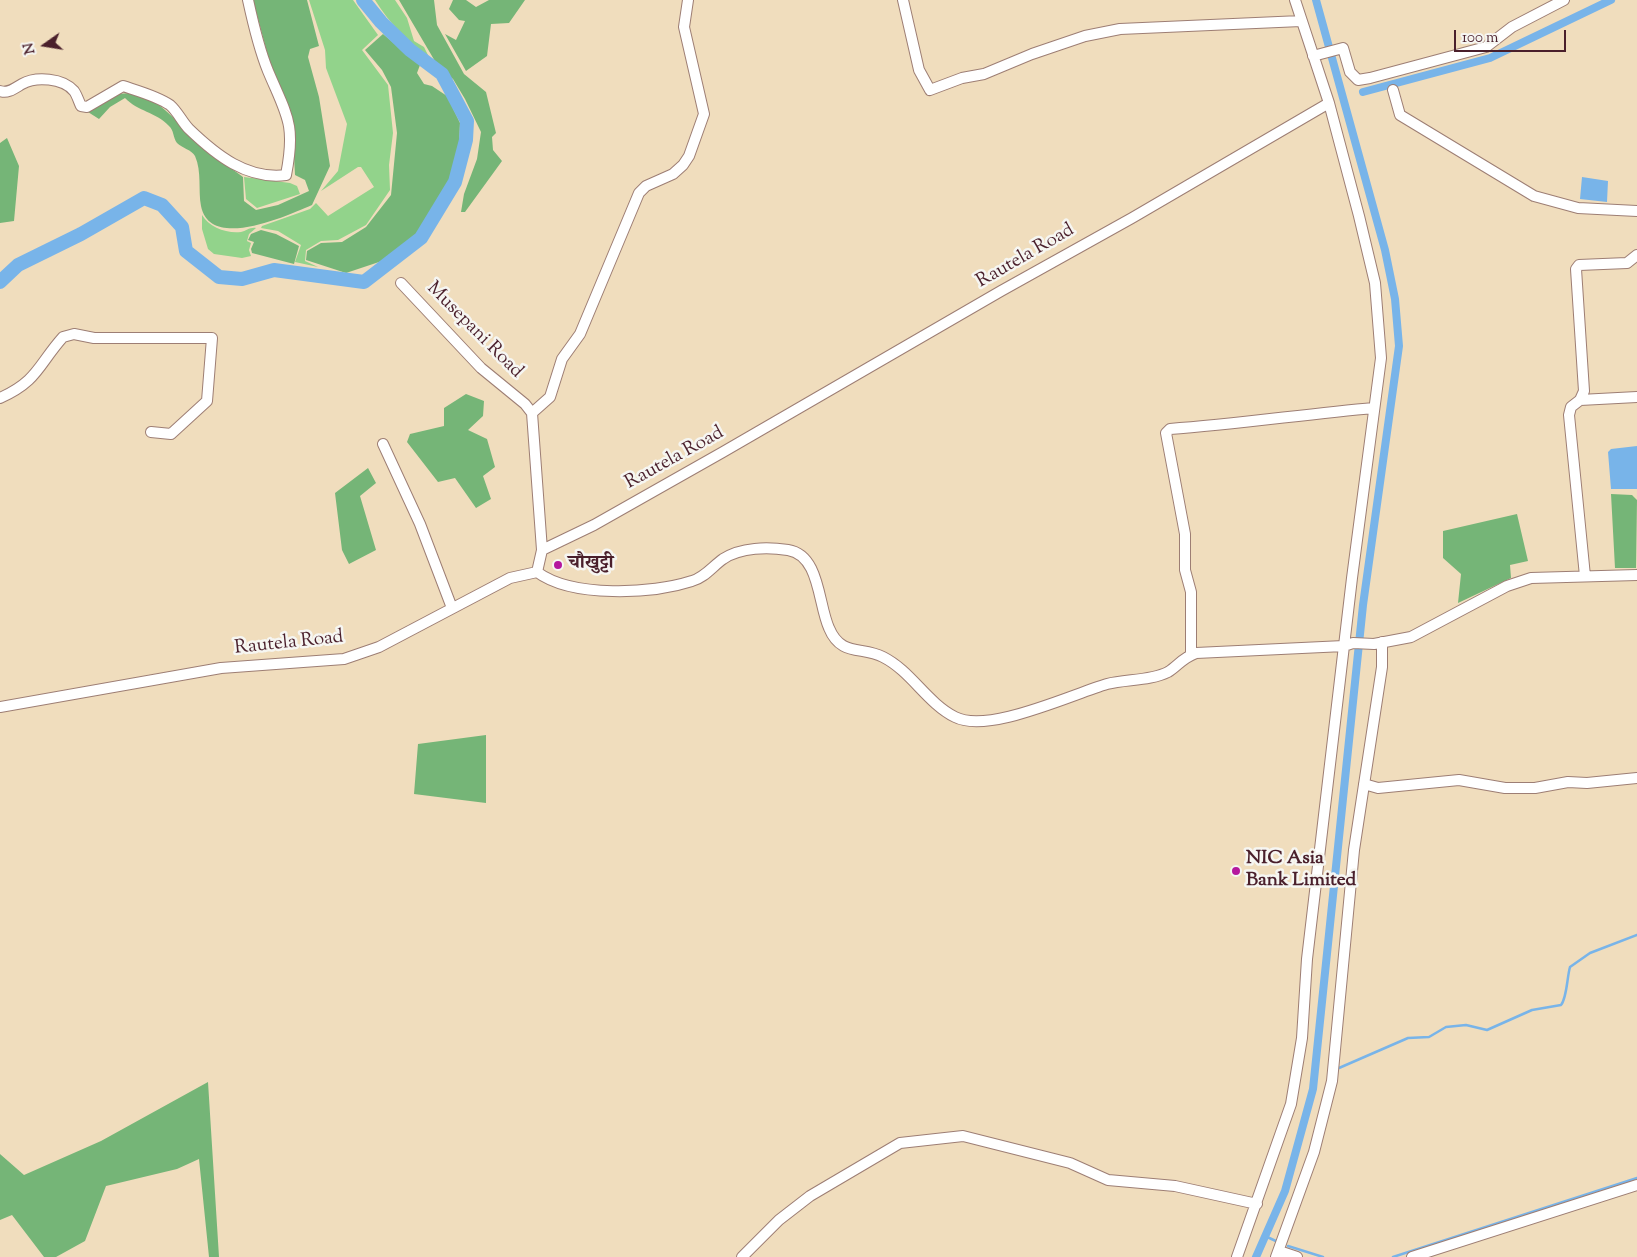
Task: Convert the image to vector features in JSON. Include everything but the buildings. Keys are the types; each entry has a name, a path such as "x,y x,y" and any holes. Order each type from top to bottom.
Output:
{"street":[{"path":"0,91 14,89 35,80 60,82 74,92 80,106 87,107 124,86 169,105 188,128 237,167 256,175 272,177 286,175 290,156 291,128 286,108 267,70 248,0"},
{"path":"688,0 684,27 704,114 689,156 683,165 672,174 646,186 639,193 580,334 562,359 550,397 532,413 542,550 537,572 547,579 570,586 616,591 667,586 694,581 725,558 742,552 768,548 790,551 803,557 812,569 829,629 836,641 852,651 883,656 954,717 971,722 995,720 1109,683 1168,672 1183,658 1196,653 1378,643 1411,637 1507,586 1531,578 1637,575"},
{"path":"903,0 919,70 930,90 962,78 984,74 1032,54 1085,36 1112,31 1301,21"},
{"path":"1237,1257 1291,1104 1302,1038 1307,959 1348,645 1381,358 1375,283 1329,103 1315,55 1301,21 1295,0"},
{"path":"1315,55 1342,48 1350,72 1358,80 1370,78 1486,47 1512,28 1564,0"},
{"path":"1393,90 1400,114 1534,196 1578,208 1637,211"},
{"name":"Rautela Road","path":"542,550 594,525 716,456 1329,103"},
{"path":"1585,576 1569,415 1571,407 1580,400 1584,391 1576,269 1579,264 1627,263 1637,255"},
{"name":"Musepani Road","path":"401,283 481,368 526,404 532,413"},
{"path":"0,398 19,390 36,374 62,337 74,334 94,338 212,338 207,401 171,434 151,432"},
{"path":"1580,400 1637,397"},
{"path":"1191,655 1191,592 1185,570 1185,534 1166,433 1170,429 1237,424 1285,416 1374,408"},
{"path":"383,444 420,524 452,608"},
{"name":"Rautela Road","path":"0,708 222,668 344,659 380,647 510,578 537,572"},
{"path":"1296,1257 1278,1254 1314,1152 1332,1081 1352,870 1382,667 1378,643"},
{"path":"1364,784 1378,788 1459,780 1505,788 1535,788 1568,782 1587,783 1637,778"},
{"path":"742,1257 778,1220 810,1196 900,1143 963,1136 1070,1163 1108,1180 1175,1186 1257,1204"},
{"path":"1412,1257 1637,1185"}],"green space":[{"path":"253,0 307,0 319,46 310,49 308,57 319,97 330,166 312,205 268,222 250,227 233,228 218,226 207,219 201,206 198,168 195,156 177,143 171,128 164,121 135,106 125,98 110,107 99,119 88,112 105,100 121,94 135,94 149,99 174,118 204,149 243,177 244,201 256,210 278,205 309,191 305,180 295,175 292,117 272,71"},
{"path":"309,0 353,0 378,35 362,50 388,85 393,133 389,165 390,190 366,225 338,240 321,241 306,250 305,261 318,267 295,262 301,245 278,231 261,228 262,226 310,209 316,203 328,216 374,187 361,167 358,167 321,191 338,171 347,124 326,68 325,50"},
{"path":"375,0 395,0 407,18 414,41 424,47 431,61 400,33"},
{"path":"399,0 434,0 437,25 464,74 486,92 496,133 492,137 493,150 502,161 465,212 461,212 464,194 477,159 481,132 453,79 439,68"},
{"path":"453,0 466,0 476,7 489,0 525,0 509,23 491,24 487,56 466,71 445,34 456,40 465,21 459,20 449,9"},
{"path":"383,34 420,65 417,73 424,84 432,86 447,96 460,123 459,149 449,180 414,237 382,261 346,273 306,260 307,251 321,243 342,242 366,227 391,195 397,133 391,87 382,70 365,50"},
{"path":"7,138 19,166 14,221 0,223 0,143"},
{"path":"244,177 290,183 297,186 300,194 257,208 246,199"},
{"path":"202,215 209,223 224,231 241,232 256,228 249,234 247,241 251,243 249,250 251,256 242,258 214,254 208,249 202,229"},
{"path":"261,230 276,234 299,246 294,264 252,253 251,249 254,242 248,240 251,234"},
{"path":"466,394 484,401 483,416 468,430 487,439 495,467 483,476 491,499 476,508 455,478 438,482 407,442 410,434 444,426 444,408"},
{"path":"368,468 376,483 360,496 376,550 349,564 342,550 335,493"},
{"path":"1611,494 1632,495 1637,500 1636,568 1615,568"},
{"path":"1517,514 1528,561 1510,565 1511,578 1458,603 1461,574 1443,558 1443,531"},
{"path":"486,735 486,803 414,794 418,744"},
{"path":"208,1082 219,1257 209,1257 199,1159 177,1169 106,1186 85,1241 56,1257 44,1257 12,1215 0,1220 0,1154 24,1175 101,1141"}],"water":[{"path":"1582,177 1608,181 1607,202 1580,199"},
{"path":"1637,446 1637,489 1611,489 1608,452 1611,449"}],"waterway":[{"path":"0,282 18,265 81,234 144,198 162,205 182,227 186,251 219,277 242,279 274,270 364,282 421,238 455,182 466,140 467,121 442,74 410,50 381,22 363,0"},
{"path":"1256,1257 1285,1191 1313,1089 1363,605 1399,346 1395,299 1385,250 1316,0"},
{"path":"1363,92 1490,58 1611,0"},
{"path":"1339,1068 1408,1038 1429,1037 1446,1027 1466,1025 1487,1030 1532,1010 1561,1005 1565,998 1570,967 1590,953 1637,935"},
{"path":"1393,1257 1637,1178"},
{"path":"1265,1236 1278,1242"},
{"path":"1288,1246 1323,1257"}],"place":[{"name":"चौखुट्टी","path":"558,565"},
{"name":"NIC Asia Bank Limited","path":"1236,871"}]}
